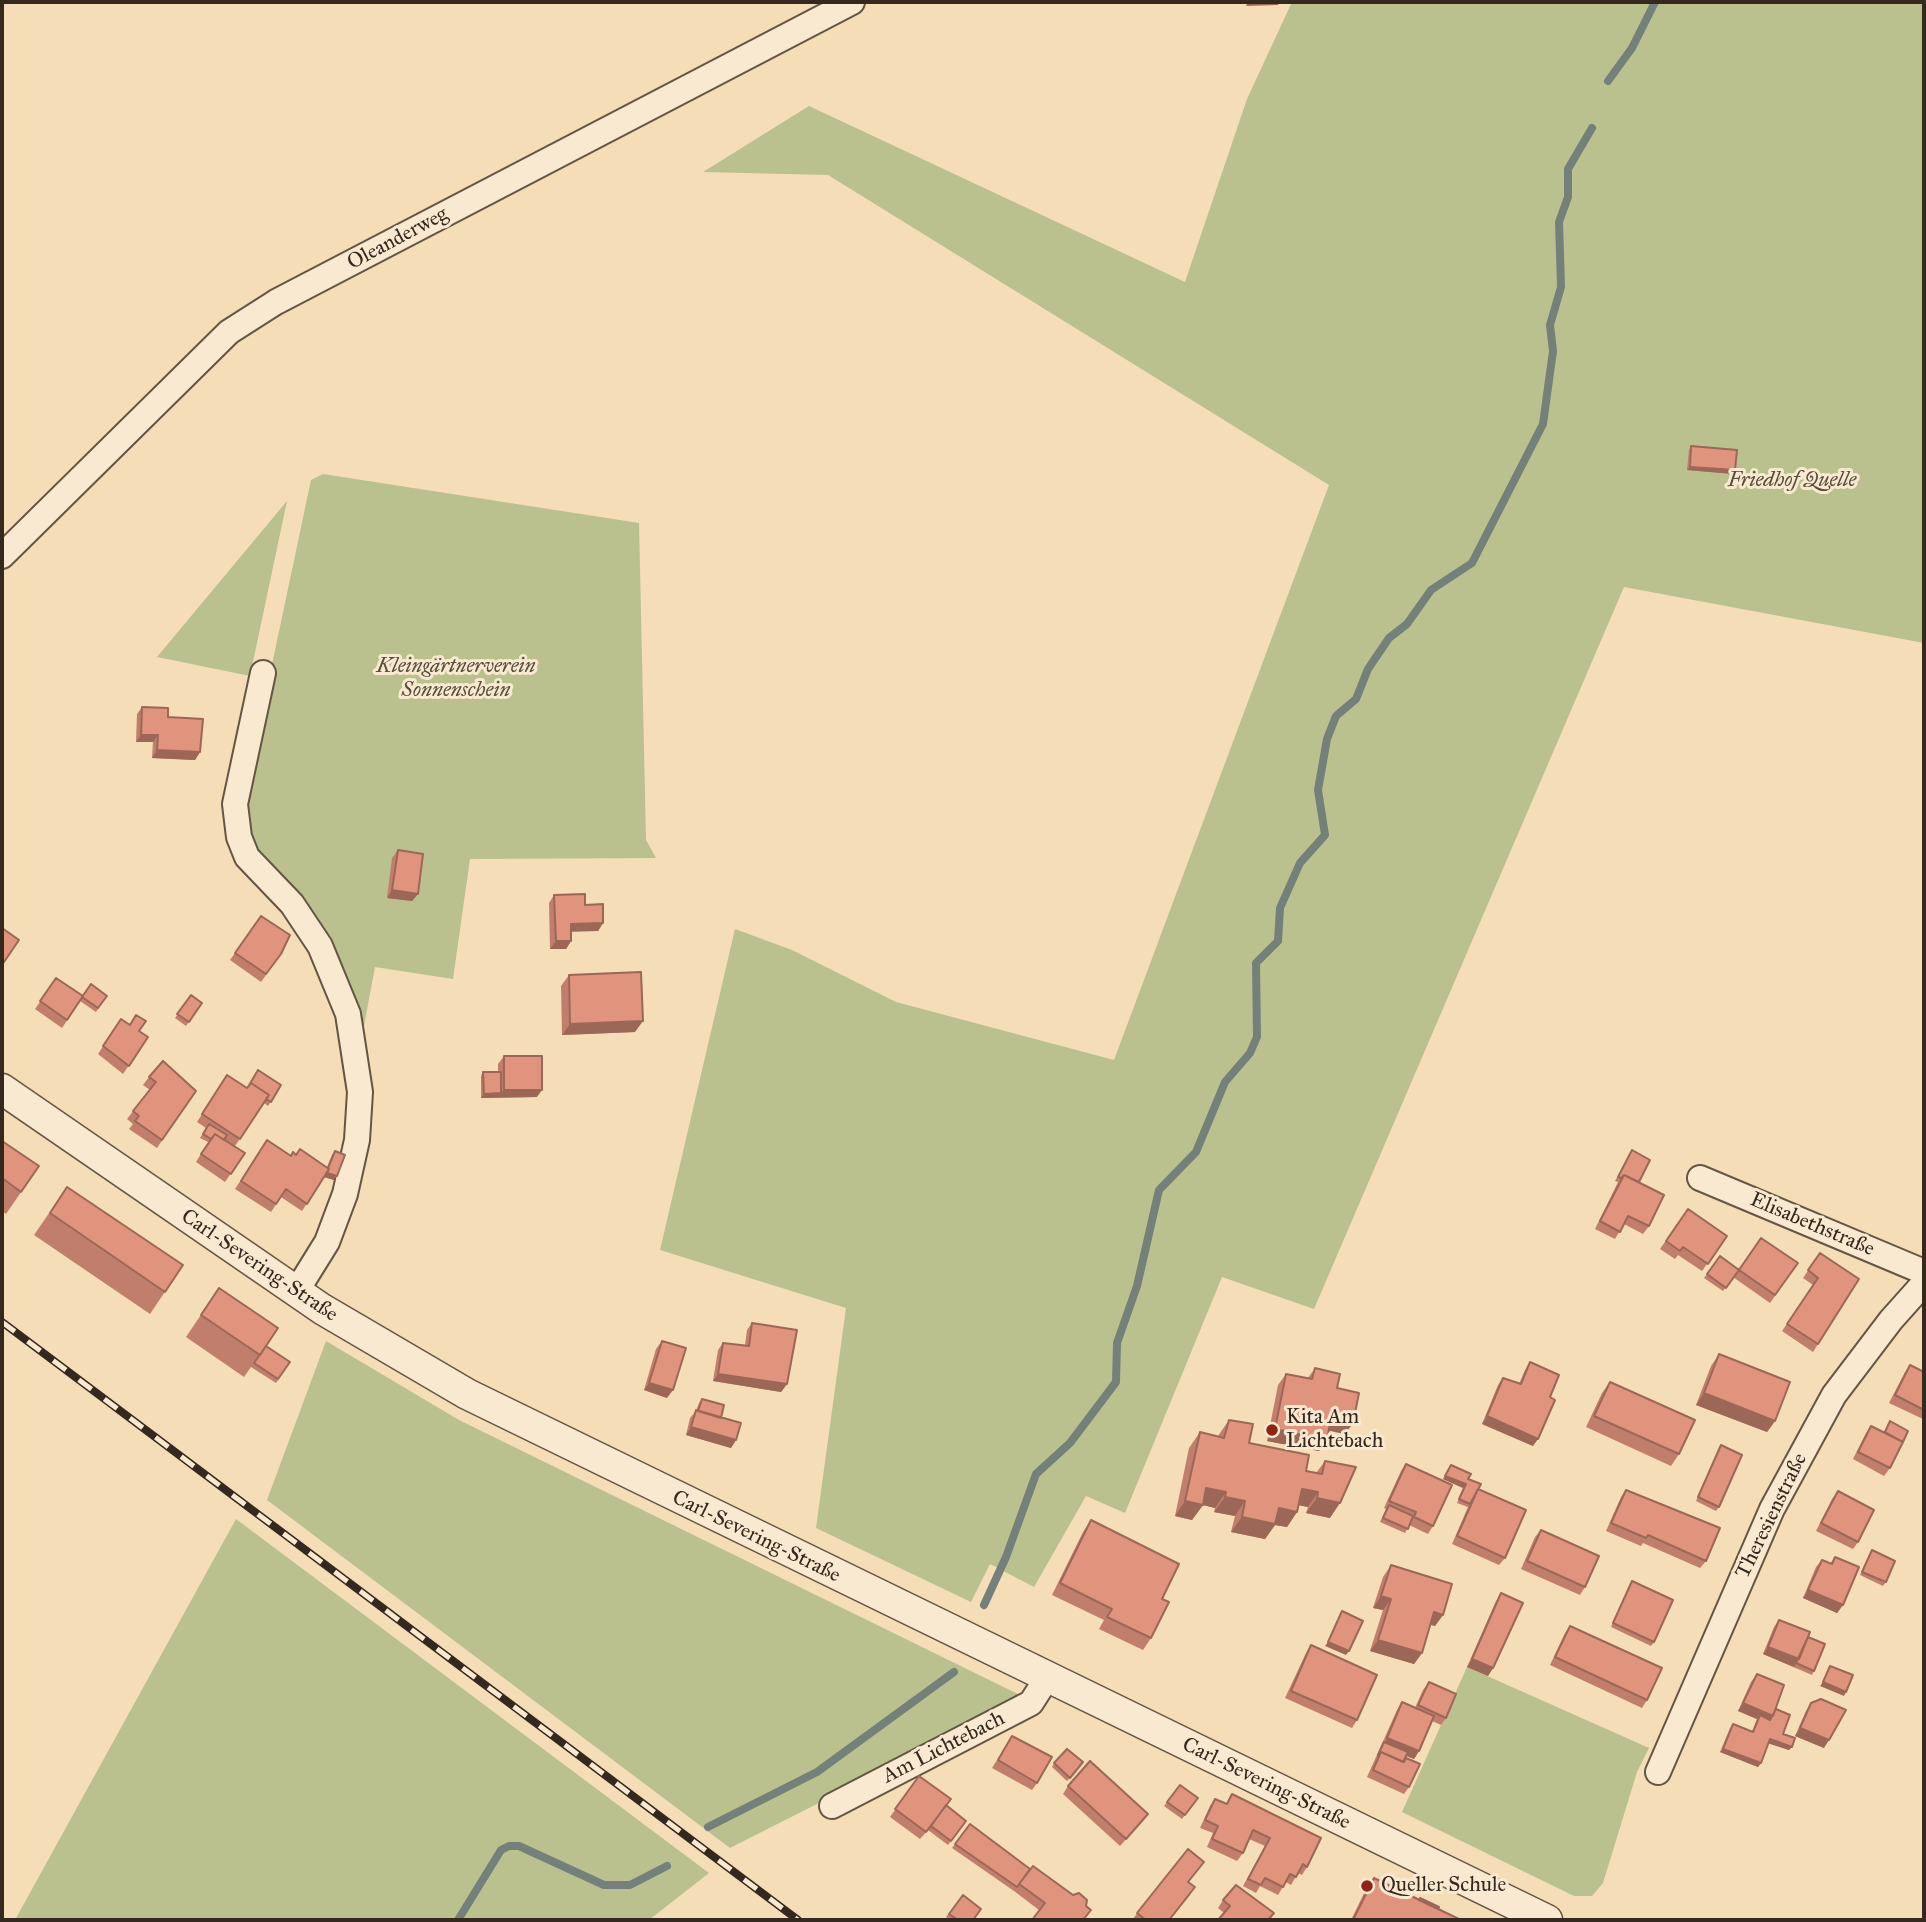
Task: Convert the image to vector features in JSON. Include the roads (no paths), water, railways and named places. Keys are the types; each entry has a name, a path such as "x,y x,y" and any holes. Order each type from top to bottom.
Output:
{"street":[{"name":"Oleanderweg","path":"2,556 229,332 276,302 852,2"},
{"path":"263,673 235,804 239,837 247,857 292,904 320,946 348,1014 360,1092 357,1140 345,1194 327,1241 296,1292"},
{"name":"Carl-Severing-Straße","path":"2,1089 296,1292 367,1338 467,1394 1547,1920"},
{"name":"Elisabethstraße","path":"1700,1178 1924,1272"},
{"name":"Theresienstraße","path":"1658,1772 1772,1509 1834,1395 1891,1320 1924,1283"},
{"name":"Am Lichtebach","path":"832,1806 1031,1703 1047,1678"}],"waterway":[{"path":"1608,81 1632,48 1655,2"},
{"path":"984,1605 1006,1557 1036,1474 1070,1443 1116,1382 1117,1343 1137,1286 1159,1190 1196,1152 1225,1082 1250,1053 1257,1037 1256,963 1278,941 1280,908 1300,863 1325,835 1318,790 1327,739 1336,716 1356,699 1368,669 1389,638 1407,624 1431,590 1472,563 1543,424 1553,351 1550,325 1561,287 1559,222 1568,197 1568,169 1592,128"},
{"path":"708,1827 817,1772 954,1672"},
{"path":"458,1920 501,1850 509,1846 519,1846 604,1885 630,1885 667,1866"}],"railway":[{"path":"2,1322 798,1920"}],"place":[{"name":"Kita Am Lichtebach","path":"1272,1430"},
{"name":"Queller Schule","path":"1367,1886"}],"park label":[{"name":"Friedhof Quelle","path":"1792,481"},
{"name":"Kleingärtnerverein Sonnenschein","path":"456,679"}]}
